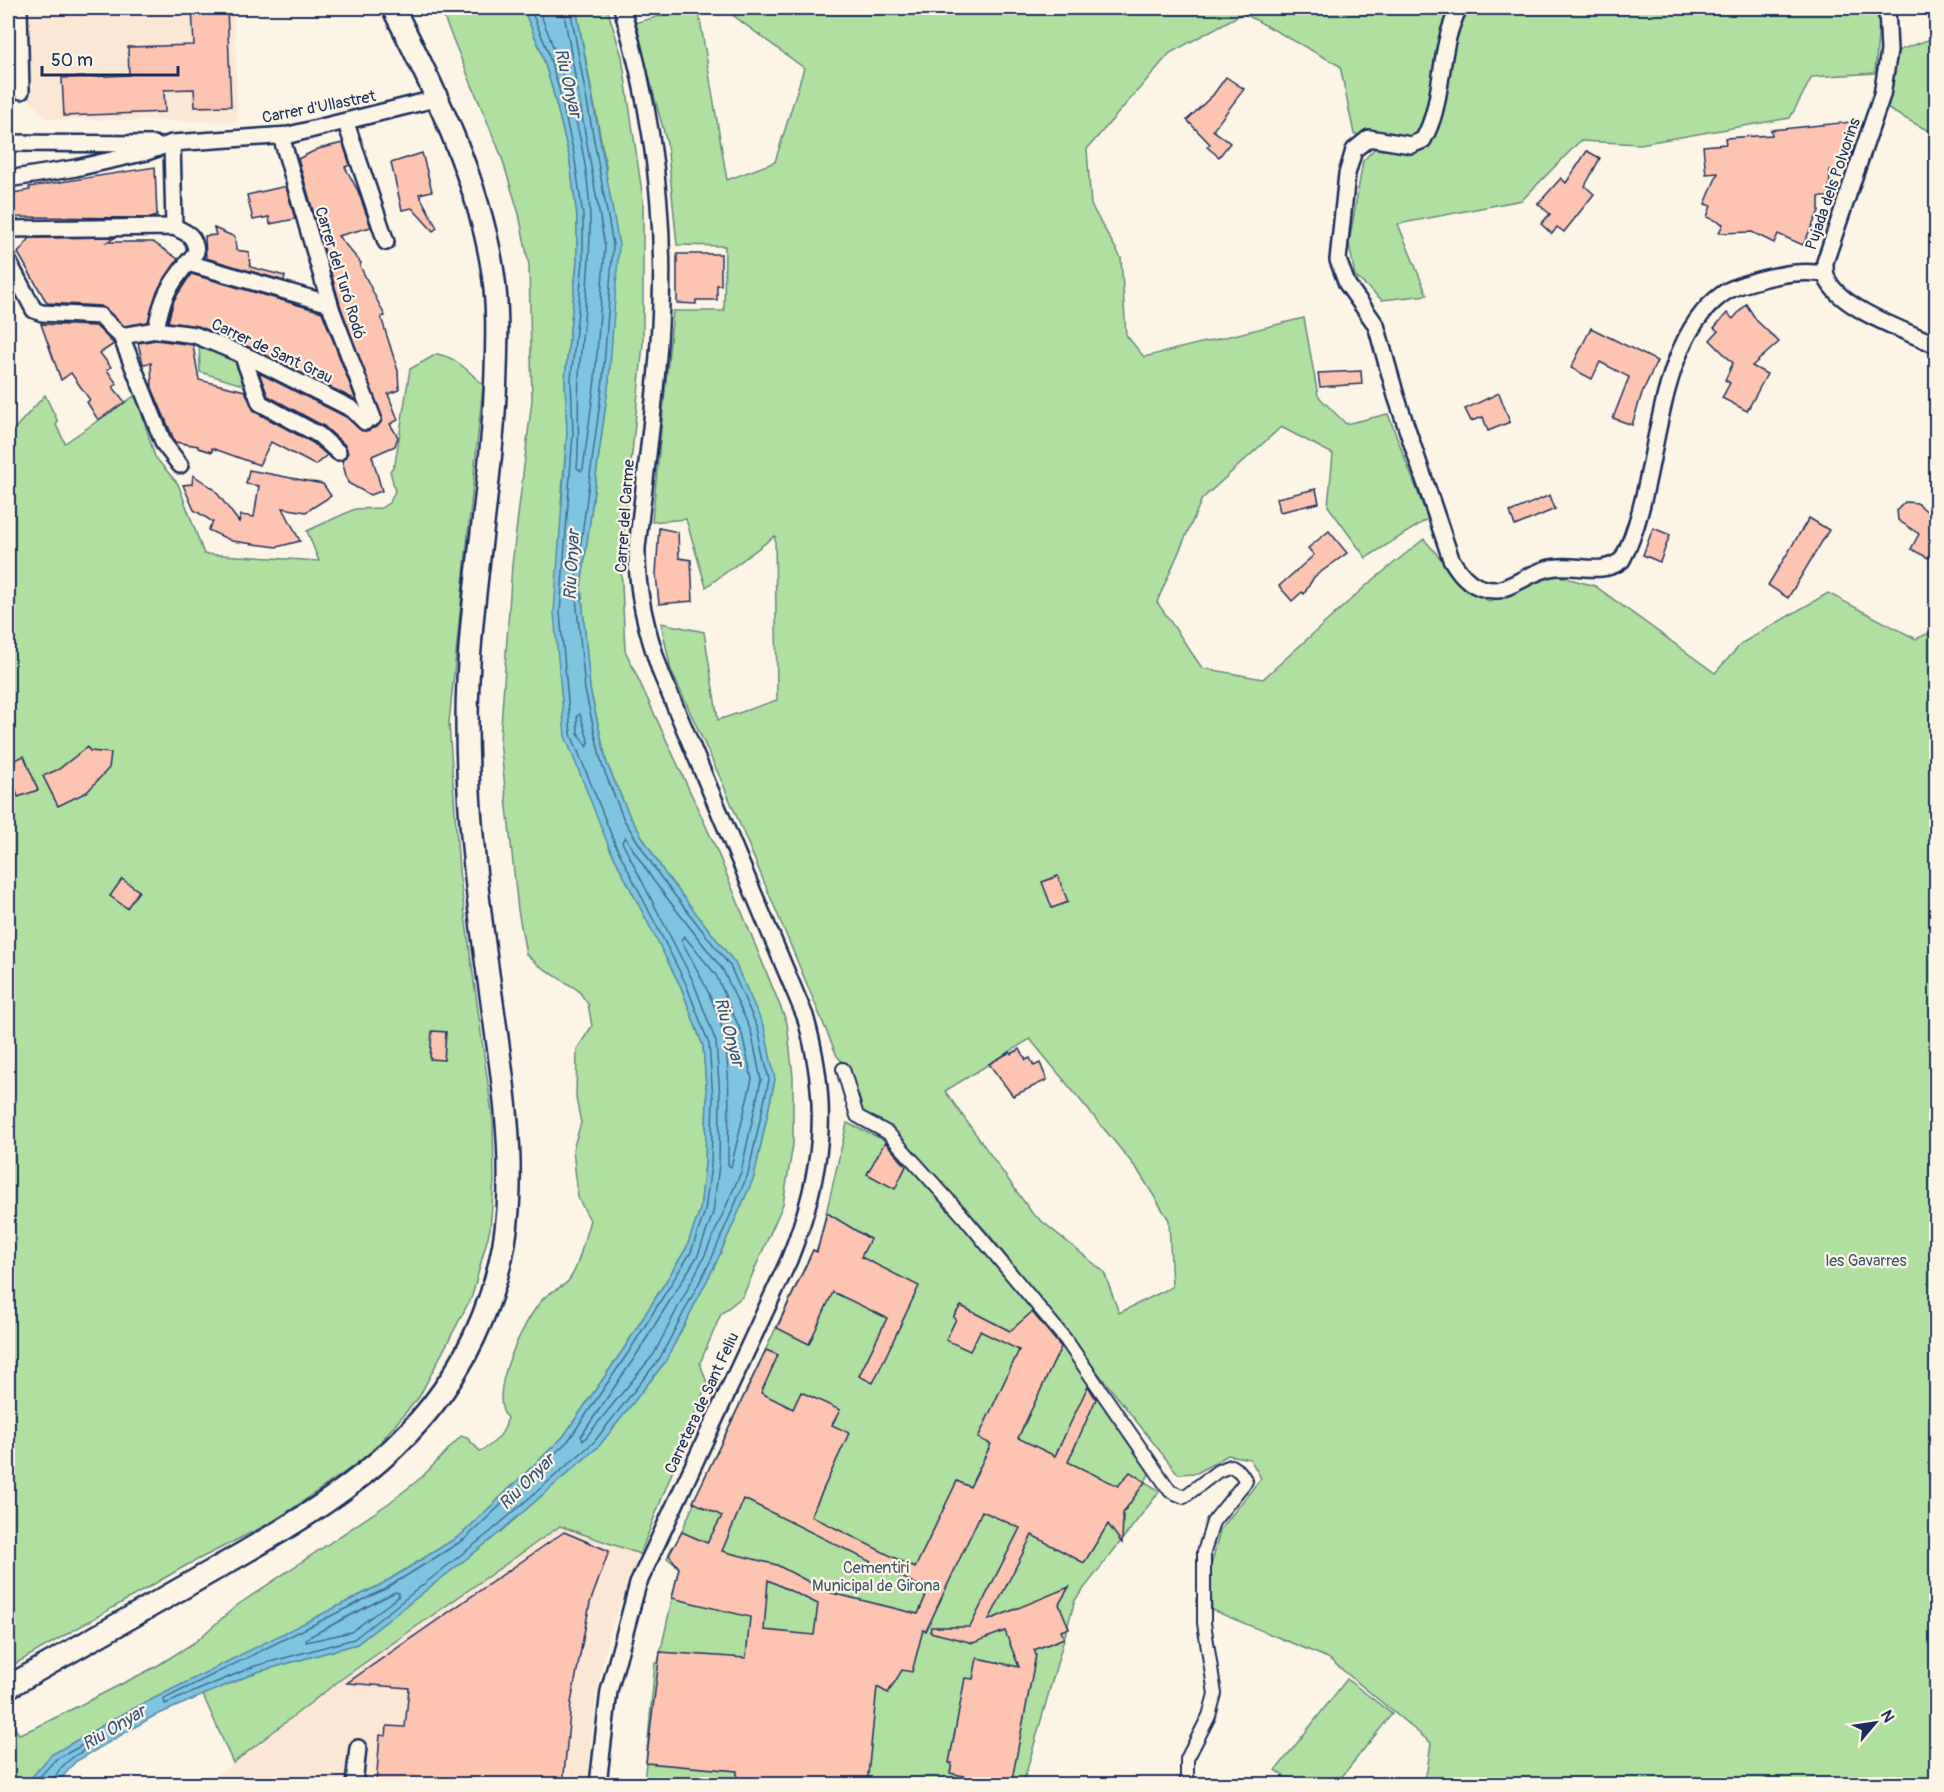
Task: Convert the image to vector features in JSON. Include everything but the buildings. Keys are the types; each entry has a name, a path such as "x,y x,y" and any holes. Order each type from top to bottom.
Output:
{"main road":[{"path":"8,1687 272,1537 332,1499 387,1456 411,1431 451,1378 486,1309 499,1268 508,1211 509,1137 477,893 469,807 467,719 470,638 495,425 496,314 493,273 479,208 420,60 393,8"}],"street":[{"path":"19,8 21,91"},
{"name":"Carrer del Carme","path":"622,8 648,116 658,186 661,239 661,303 656,375 637,548 637,570 644,616 669,691 798,1000 810,1035"},
{"path":"1459,8 1446,36 1435,109 1423,140 1412,146 1369,138 1354,150 1347,174 1338,260 1347,284 1376,325 1396,396 1451,559 1465,580 1490,590 1498,590 1513,586 1549,568 1603,569 1622,560 1636,528 1659,423 1678,357 1691,330 1715,300 1739,285 1797,272 1825,274"},
{"name":"Pujada dels Polvorins","path":"1887,8 1889,51 1882,95 1825,262 1825,274 1834,291 1850,302 1936,345"},
{"name":"Carrer d'Ullastret","path":"8,178 76,168 147,152 172,143 281,136 346,123 435,99"},
{"path":"346,123 386,242"},
{"name":"Carrer del Turó Rodó","path":"281,136 332,311 369,420"},
{"path":"8,143 172,143 174,227"},
{"path":"72,143 76,155 76,168"},
{"path":"8,229 174,227 190,234 195,243 196,252 180,270 161,302 156,330"},
{"path":"8,261 34,310 42,313 100,316 121,336 164,444 180,465"},
{"path":"188,263 327,303"},
{"name":"Carrer de Sant Grau","path":"121,336 156,330 195,335 242,354 345,405 369,420"},
{"path":"242,354 260,403 319,435 338,452"},
{"path":"345,405 359,386"},
{"name":"Carretera de Sant Feliu","path":"598,1785 609,1690 638,1584 789,1260 805,1219 820,1154 822,1119 820,1088 810,1035"},
{"path":"843,1070 857,1116 888,1133 963,1216 1066,1340 1170,1491 1184,1497 1218,1471 1230,1466 1240,1472 1246,1481 1213,1522 1204,1552 1204,1623 1215,1694 1209,1716 1187,1759 1187,1785"},
{"path":"354,1785 358,1748"}],"shaded area":[{"path":"27,8 234,8 238,122 47,119 29,100"},
{"path":"560,1526 640,1554 611,1628 596,1694 587,1784 206,1784 340,1680"}],"green space":[{"path":"440,8 523,8 541,51 569,155 577,216 577,262 565,379 567,434 561,503 609,847 681,987 703,1046 707,1098 705,1164 700,1210 686,1249 623,1350 563,1437 461,1535 382,1584 119,1716 51,1755 26,1784 8,1784 8,1726 15,1721 14,1727 19,1734 157,1666 195,1642 236,1606 389,1503 422,1477 461,1436 467,1438 480,1451 494,1442 504,1429 507,1418 502,1407 502,1392 510,1357 535,1309 543,1299 569,1280 590,1220 578,1198 573,1149 581,1123 576,1098 577,1049 592,1026 588,1004 578,990 538,965 526,954 518,910 500,741 512,565 532,400 529,265 519,214 501,155"},
{"path":"576,8 607,8 622,57 643,199 643,344 621,563 625,650 715,846 787,1023 793,1077 793,1145 783,1204 743,1296 721,1314 700,1363 707,1383 640,1554 560,1526 340,1680 233,1763 203,1695 257,1672 357,1644 493,1538 599,1446 665,1362 716,1263 754,1177 775,1079 664,872 630,817 607,764 590,689 581,587 609,380 606,166"},
{"name":"les Gavarres","path":"674,8 698,8 727,180 775,162 804,68 723,8 1452,8 1440,39 1429,105 1416,136 1405,138 1354,134 1340,66 1243,13 1170,53 1087,149 1091,205 1121,258 1126,335 1144,357 1304,318 1318,396 1346,424 1388,414 1428,519 1366,558 1328,506 1333,454 1281,427 1202,499 1157,602 1202,668 1263,679 1368,584 1424,539 1468,591 1489,601 1555,575 1595,586 1715,673 1742,643 1828,593 1916,639 1936,630 1936,1784 1421,1784 1427,1771 1431,1743 1328,1658 1212,1610 1210,1570 1220,1530 1261,1478 1250,1459 1228,1455 1197,1473 1178,1474 988,1233 887,1125 861,1113 845,1065 837,1056 723,784 671,670 661,623 704,632 718,720 777,700 775,536 706,587 686,519 652,522 673,311 724,311 725,246 677,245 667,143 634,23 668,14","holes":["1030,1039 1137,1169 1169,1220 1172,1287 1119,1313 1104,1272 1032,1213 945,1091"]},
{"path":"1467,8 1876,8 1879,22 1875,73 1812,77 1790,118 1640,144 1580,141 1522,200 1398,224 1427,295 1382,300 1355,276 1349,243 1363,161 1374,149 1410,153 1429,147 1444,96 1454,36"},
{"path":"1936,37 1936,135 1888,109 1897,51"},
{"path":"199,338 241,355 249,387 200,372"},
{"path":"437,354 457,362 483,385 449,723 459,871 493,1121 494,1182 490,1229 472,1296 419,1397 369,1455 276,1520 187,1565 8,1668 8,436 45,395 65,443 136,395 155,457 178,484 204,554 319,561 307,531 355,509 381,508 390,502 395,491 390,471 395,464 410,369"},
{"name":"Cementiri Municipal de Girona","path":"847,1123 891,1143 1064,1344 1145,1464 1149,1474 1145,1482 1160,1491 1075,1600 1023,1784 644,1784 655,1663 658,1663 679,1568 667,1558 672,1547 675,1547 707,1473 813,1250 816,1251 819,1244"},
{"path":"1347,1679 1392,1714 1336,1784 1294,1784 1276,1770"}],"water":[{"name":"Riu Onyar","path":"523,8 576,8 619,245 609,380 581,587 590,689 607,764 630,817 664,872 735,963 764,1027 775,1079 754,1177 716,1263 665,1362 599,1446 493,1538 357,1644 257,1672 152,1717 75,1762 57,1784 26,1784 51,1755 119,1716 382,1584 461,1535 563,1437 623,1350 686,1249 700,1210 705,1164 707,1098 703,1046 681,987 609,847 565,736 554,613 567,434 565,379 577,262 577,216 569,155 553,91 541,51"}]}
